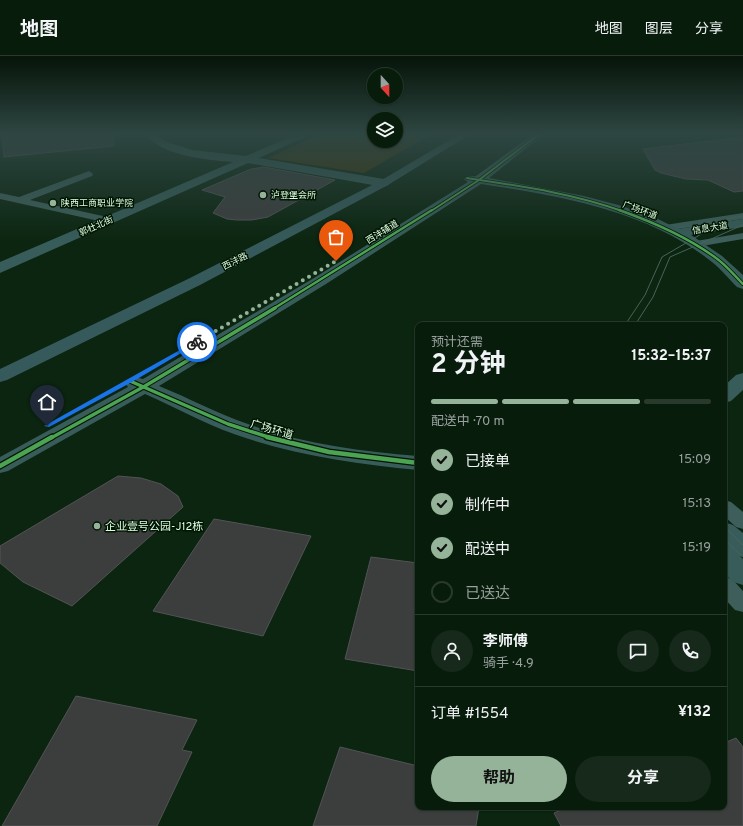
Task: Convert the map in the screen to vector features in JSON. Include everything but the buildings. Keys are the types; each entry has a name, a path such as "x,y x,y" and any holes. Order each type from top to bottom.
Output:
{"highway":[{"name":"西沣路","path":"12,355 178,277 383,171"},
{"name":"西沣路","path":"0,376 194,282 384,183 404,171"}],"street":[{"name":"郭杜北街","path":"0,262 104,219 214,171"},
{"path":"313,171 384,183"},
{"name":"西沣辅道","path":"473,179 483,171"},
{"name":"西沣辅道","path":"0,466 137,384 320,281 485,171"},
{"path":"0,205 89,174"},
{"name":"广场环道","path":"473,179 578,199 620,211 681,236 737,270 743,284"},
{"path":"0,196 104,219"},
{"path":"681,236 743,216"},
{"name":"郭杜北街","path":"0,268 104,219"},
{"name":"信息大道","path":"681,236 743,223"},
{"name":"信息大道","path":"681,236 743,229"},
{"path":"681,236 743,236"},
{"path":"732,396 743,379"},
{"name":"西沣辅道","path":"0,451 137,384"},
{"name":"广场环道","path":"137,384 240,429 272,439 329,452 415,463"},
{"path":"727,509 743,522"},
{"path":"727,534 743,548"},
{"path":"727,560 743,575"},
{"path":"727,588 743,604"}],"shaded area":[{"path":"351,171 368,171 364,173"}],"tram line":[{"path":"627,322 645,295 662,257 727,219 743,216"},
{"path":"637,322 653,297 670,257 743,225"},
{"path":"727,529 743,545"},
{"path":"727,542 743,557"}],"cycle path":[{"path":"0,466 145,386 320,281 491,171"},
{"path":"467,178 540,190 616,208 687,238 717,259 743,284"},
{"path":"130,381 228,424 263,436 329,452 415,463"}],"way so far":[{"path":"197,342 336,261"}],"place":[{"name":"泸登堡会所","path":"263,195"},
{"name":"陕西工商职业学院","path":"53,203"},
{"name":"企业壹号公园-J12栋","path":"97,526"}],"route":[{"path":"47,426 130,381 197,342"}]}
